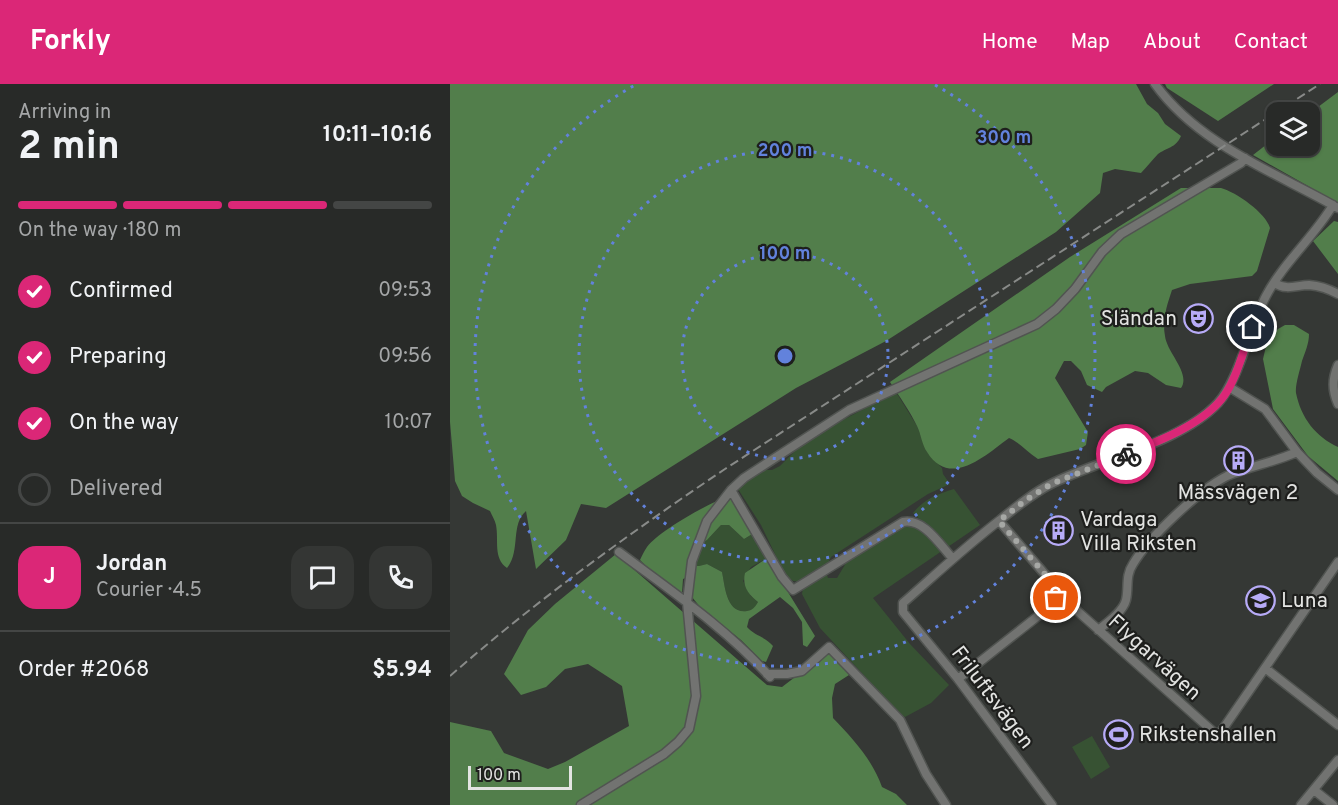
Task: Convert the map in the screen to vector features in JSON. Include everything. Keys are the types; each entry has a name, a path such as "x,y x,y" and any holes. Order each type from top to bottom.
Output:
{"street":[{"path":"731,490 782,577 793,590 903,522 909,521 924,527 953,559 1026,500 1051,484 1160,440 1217,405 1229,387 1266,296 1288,262 1335,207 1245,158 1191,124 1165,98 1155,84"},
{"path":"580,805 664,754 689,729 696,696 687,602 692,561 707,522 731,490 777,455 849,410 1037,324 1056,309 1075,289 1102,252 1121,234 1245,158"},
{"path":"1275,283 1286,288 1318,286 1338,294"},
{"path":"1338,365 1333,387 1338,404"},
{"path":"1229,387 1265,409 1297,452 1317,473 1338,490"},
{"path":"1098,630 1123,607 1129,572 1133,563 1180,511 1226,477 1280,460 1297,452"},
{"name":"Flygarvägen","path":"999,521 1061,593 1098,630 1218,736 1265,668"},
{"path":"619,552 687,602 741,646 769,676 802,671 829,647 900,720 926,774 946,805"},
{"name":"Friluftsvägen","path":"953,559 903,603 903,612 958,679 1052,805"},
{"path":"1338,562 1265,668 1338,725"},
{"path":"958,679 1038,616 1061,593"},
{"path":"1301,805 1338,760"},
{"path":"1314,790 1333,805"}],"green space":[{"path":"450,84 1136,84 1147,104 1158,113 1165,124 1181,136 1174,145 1158,154 1141,173 1115,169 1103,173 1100,193 1056,232 886,341 796,388 606,508 581,504 566,540 536,569 526,511 518,523 514,554 507,568 498,554 496,525 490,511 462,496 455,481 450,422"},
{"path":"1165,84 1274,84 1218,121 1167,88"},
{"path":"1338,92 1338,203 1253,155 1266,145 1266,156 1320,156 1320,106"},
{"path":"1181,188 1227,190 1257,210 1270,228 1257,271 1252,276 1190,284 1172,290 1165,313 1164,330 1167,342 1181,369 1183,382 1181,388 1166,385 1148,373 1135,371 1106,387 1102,392 1087,385 1081,371 1071,361 1064,361 1055,378 1088,432 1086,445 1080,449 1038,459 1009,438 990,453 968,465 946,468 936,463 925,449 914,420 890,382 1070,257"},
{"path":"1334,221 1338,222 1338,274 1313,241"},
{"path":"1285,325 1294,325 1309,334 1296,393 1302,411 1311,426 1323,438 1338,447 1338,481 1308,456 1273,409 1263,359 1267,342 1278,329"},
{"path":"896,392 917,426 927,452 942,468 950,484 928,494 831,557 825,569 828,578 837,578 846,563 872,544 905,525 919,529 927,526 913,513 936,495 954,489 980,525 873,598 910,644 949,685 931,703 905,717 820,628 802,594 801,582 793,581 785,575 761,525 738,489 742,483 764,470 772,470 780,466 798,448 839,422"},
{"path":"732,495 754,533 744,539 729,525 721,525 707,540 692,548 687,565 707,564 722,572 731,604 740,611 747,611 754,608 758,602 747,589 744,582 745,573 767,558 815,636 807,647 803,645 802,622 793,608 780,597 749,619 747,627 773,646 766,662 700,607 692,597 690,576 683,579 682,593 640,560 647,547 674,525"},
{"path":"721,525 729,525 744,539 754,533 767,558 751,567 743,581 751,596 758,602 749,611 740,611 731,604 722,572 707,564 687,565 692,548 707,540"},
{"path":"616,554 767,685 782,687 829,651 849,675 835,684 832,698 833,718 867,758 882,787 896,794 907,805 450,805 450,722 491,731 504,753 548,769 629,726 622,686 588,664 565,669 546,687 521,695 504,674 528,630 555,604"},
{"path":"1092,736 1110,767 1091,779 1072,747"}],"railway":[{"path":"450,676 550,594 689,493 1320,84"}],"way so far":[{"path":"1056,598 1061,593 999,521 1051,484 1126,454"}],"place":[{"name":"Sländan","path":"1198,318"},
{"name":"Mässvägen 2","path":"1238,461"},
{"name":"Vardaga Villa Riksten","path":"1059,531"},
{"name":"Luna","path":"1260,600"},
{"name":"Rikstenshallen","path":"1118,734"}],"route":[{"path":"1126,454 1170,435 1217,405 1229,387 1252,327"}]}
